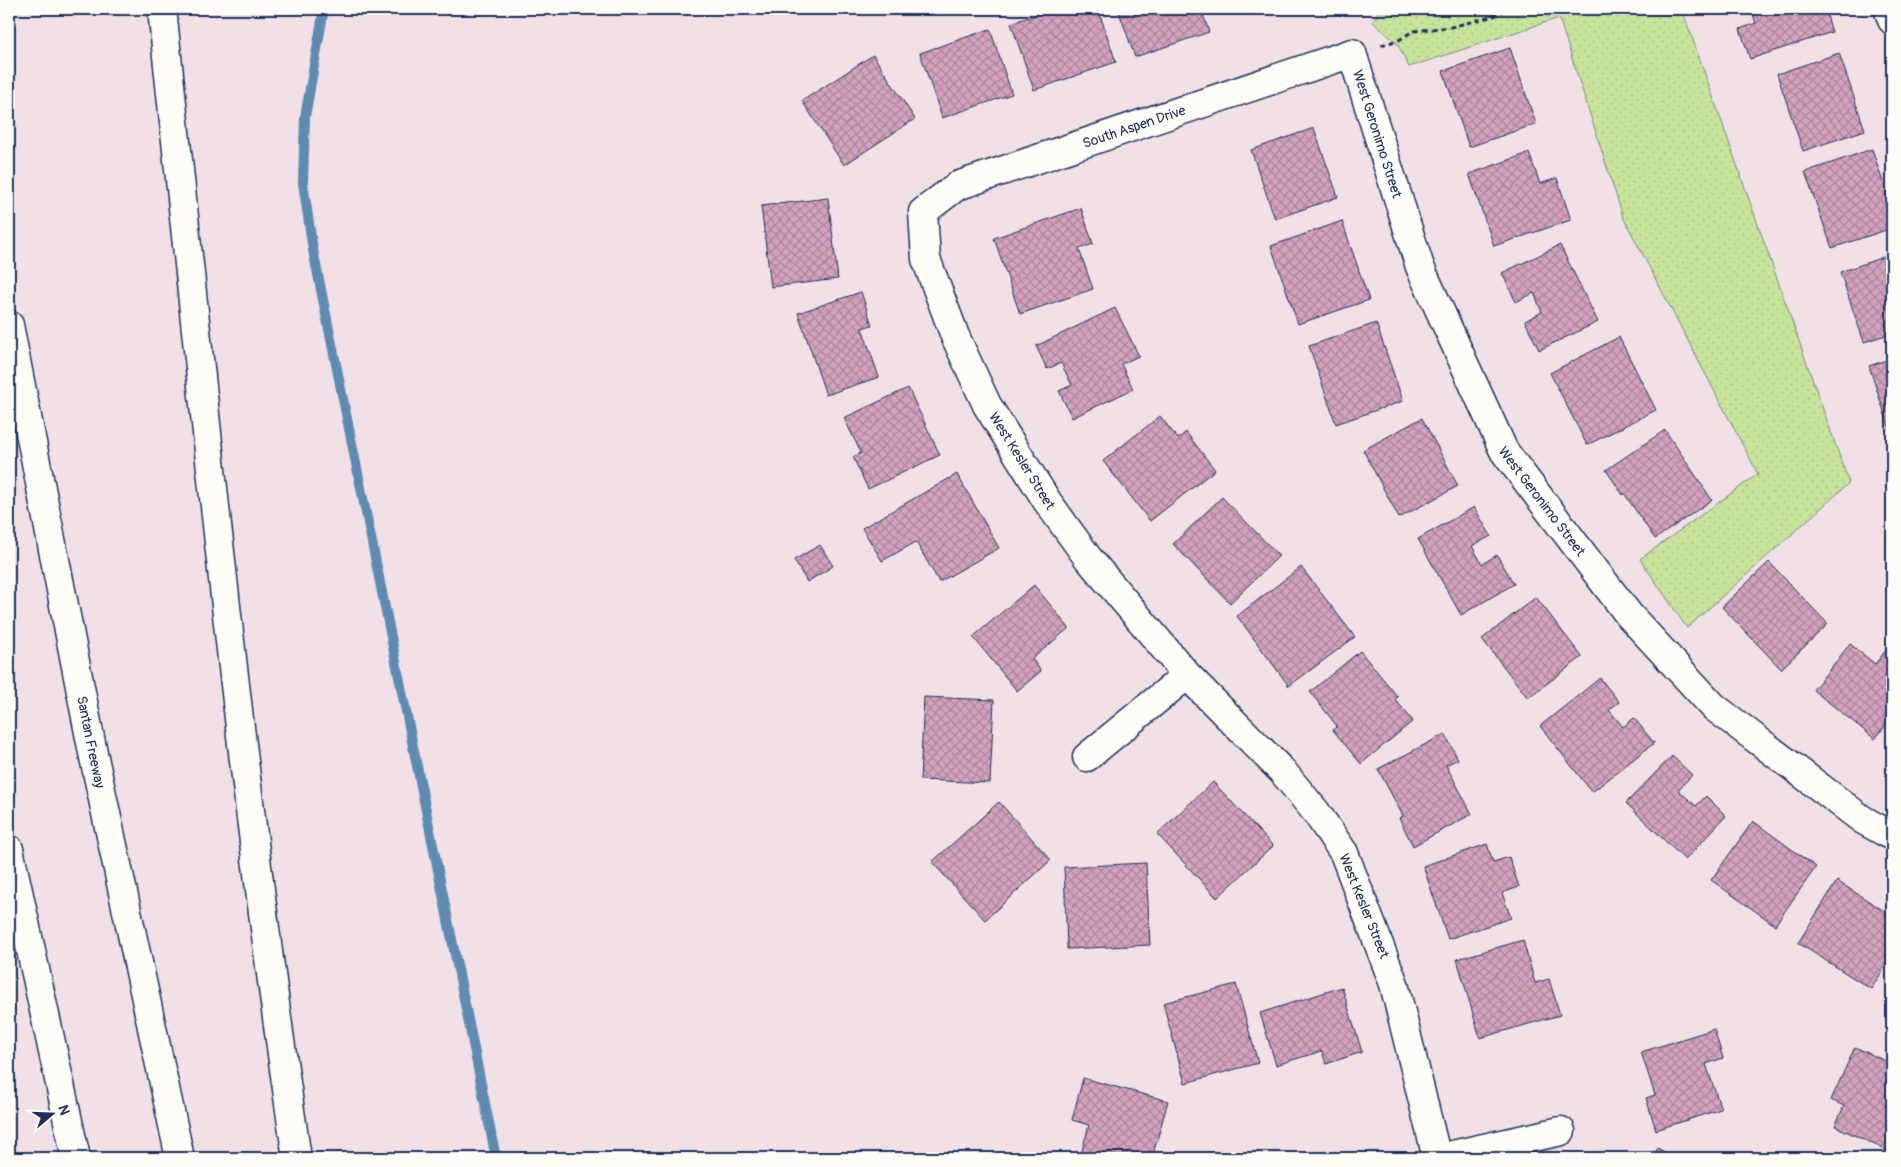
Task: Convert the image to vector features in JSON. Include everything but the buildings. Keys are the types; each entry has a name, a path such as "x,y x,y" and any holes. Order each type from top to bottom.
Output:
{"main road":[{"path":"162,9 235,692 270,975 296,1158"},
{"path":"1888,9 1892,20"},
{"name":"South Aspen Drive","path":"923,212 956,186 1352,53"},
{"name":"West Geronimo Street","path":"1352,53 1420,267 1504,451 1629,615 1714,707 1863,820 1892,836"},
{"name":"West Kesler Street","path":"923,212 926,259 955,336 987,405 1047,501 1082,550 1188,675 1283,772 1316,812 1344,853 1394,984 1438,1158 1561,1131"},
{"name":"Santan Freeway","path":"9,326 92,748 180,1158"},
{"path":"1087,757 1188,675"},
{"path":"9,849 76,1158"}],"path":[{"path":"1352,53 1399,40 1414,31 1451,27 1494,16 1506,9"}],"green space":[{"path":"1380,9 1682,9 1849,483 1687,628 1640,559 1758,474 1623,217 1559,18 1409,67 1397,43 1373,22"}],"waterway":[{"path":"324,9 305,117 303,183 313,250 496,1158"}]}
